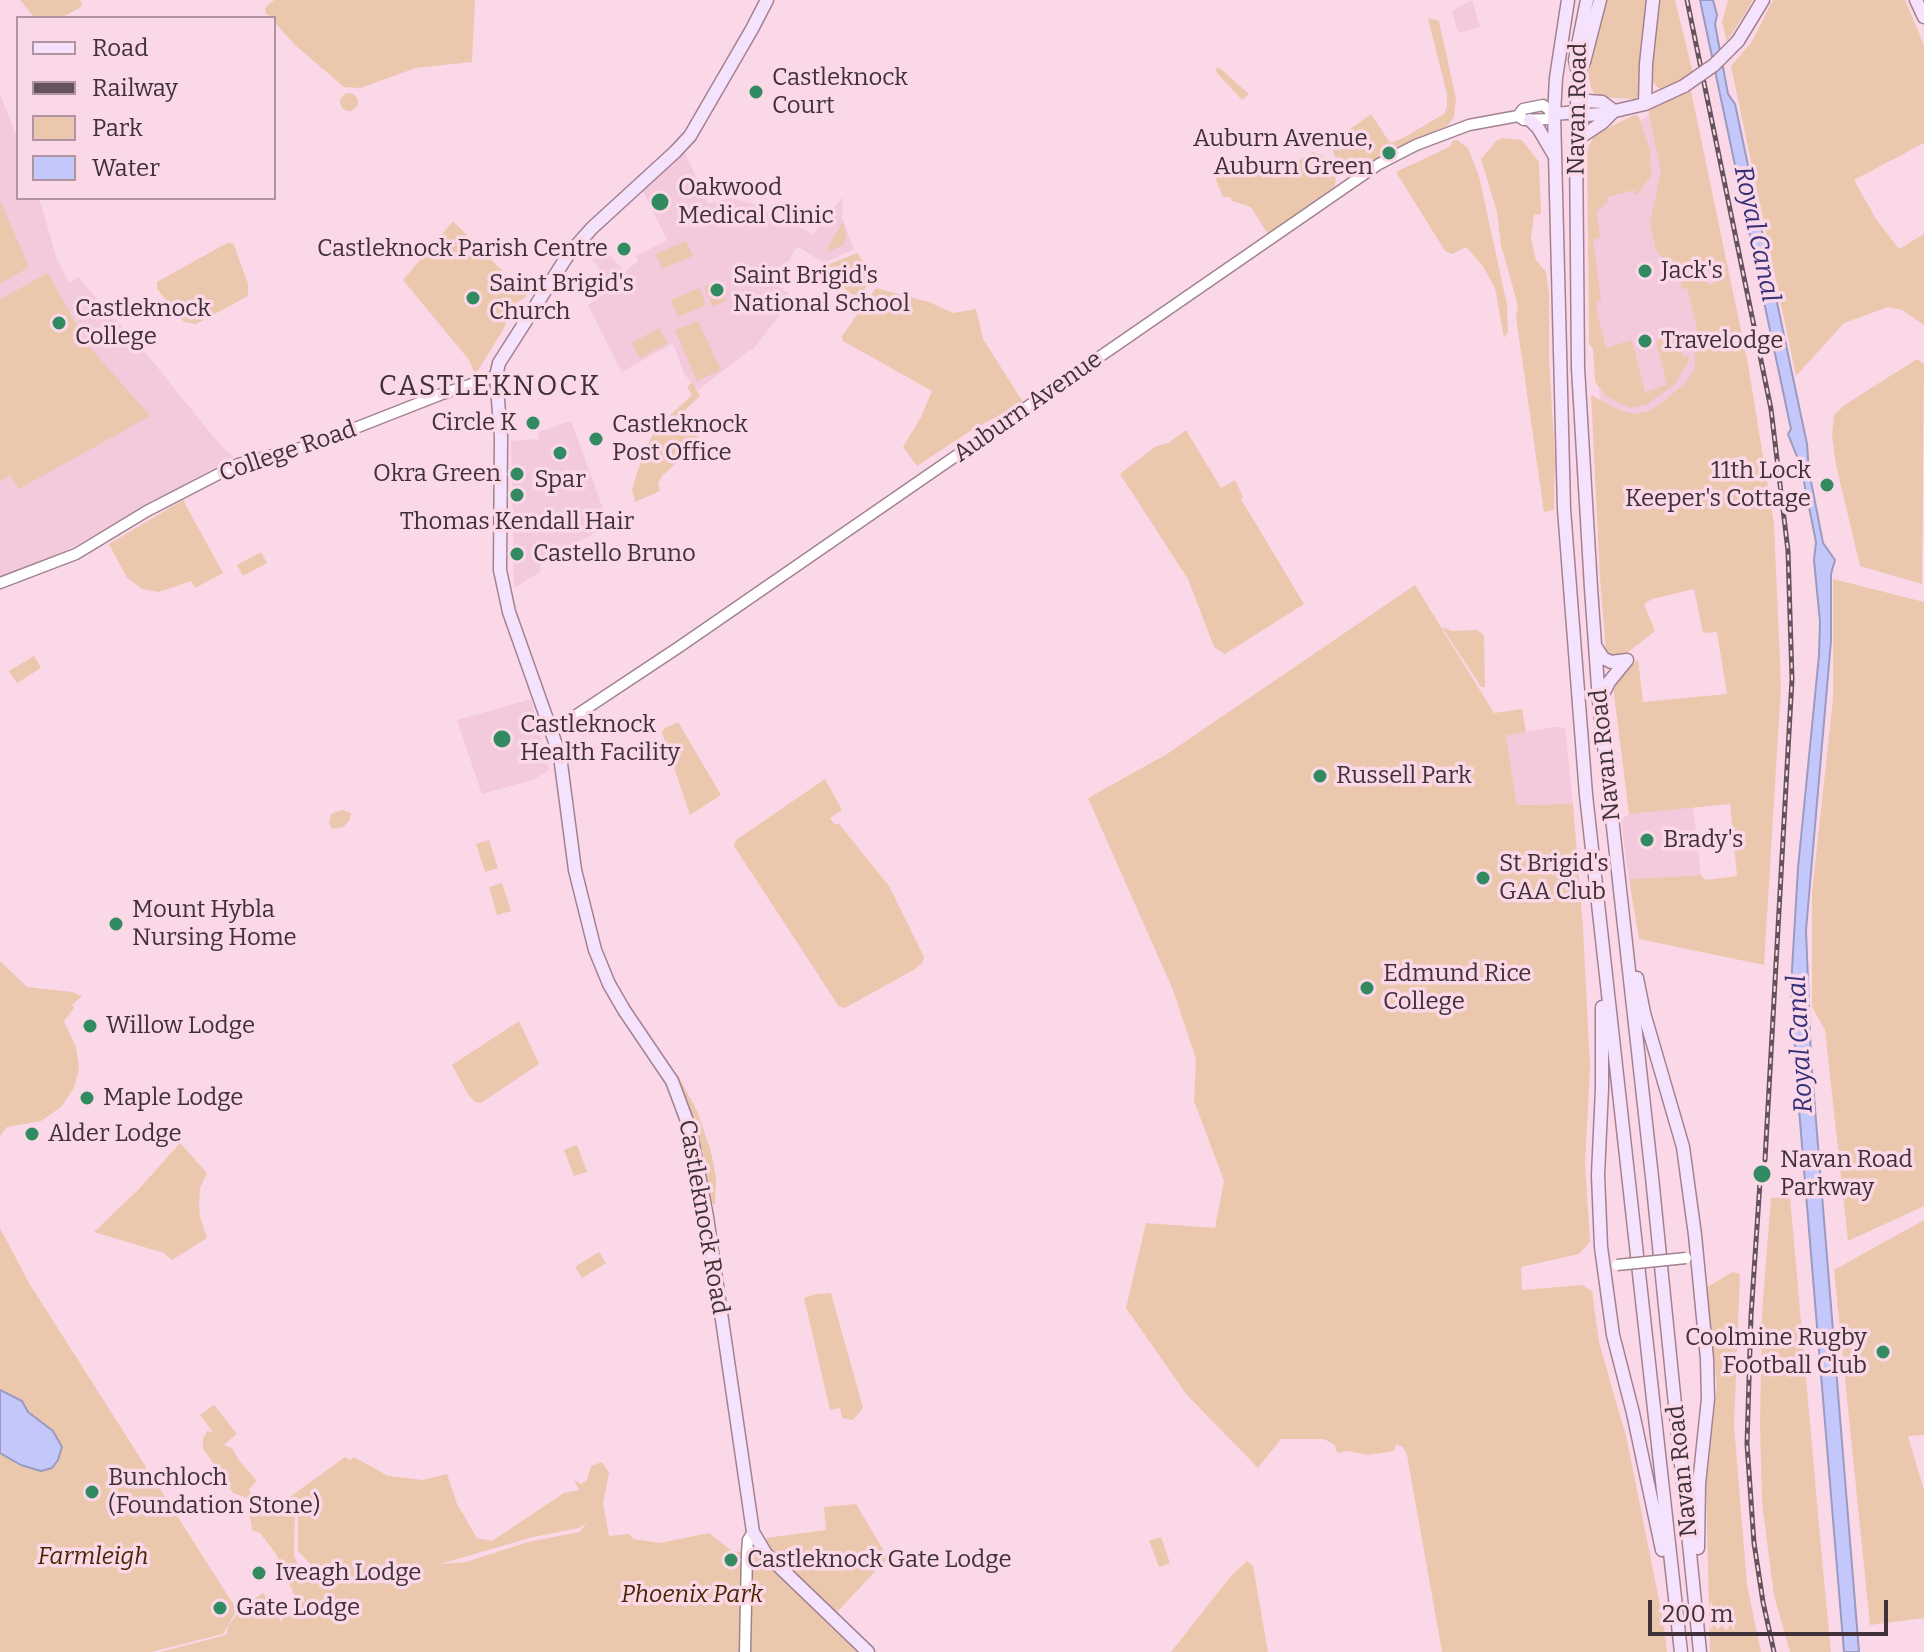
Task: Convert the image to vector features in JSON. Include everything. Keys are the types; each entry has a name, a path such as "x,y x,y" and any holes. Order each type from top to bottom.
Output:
{"main road":[{"name":"Castleknock Road","path":"767,0 690,136 597,223 568,255 499,363 496,376 501,437 501,583 552,728 564,779 580,893 595,950 605,977 624,1010 672,1081 690,1129 707,1217 753,1532 766,1554 868,1652"},
{"name":"Navan Road","path":"1568,0 1556,78 1554,114 1563,505 1595,879 1680,1652"},
{"name":"Navan Road","path":"1587,0 1575,60 1578,73 1578,368 1599,701 1702,1652"},
{"path":"1578,73 1584,62 1600,0"},
{"path":"1645,104 1653,0"},
{"path":"1554,114 1578,112 1589,115 1614,111 1645,104 1684,86 1714,65 1738,41 1763,0"},
{"path":"1916,0 1924,17"},
{"path":"1645,81 1653,90 1667,95"},
{"path":"1576,140 1614,111"},
{"path":"1524,118 1538,128 1554,155"},
{"path":"1596,647 1603,658 1611,662 1627,660 1609,682 1599,701"},
{"path":"1595,879 1603,1045 1598,1175 1603,1266 1613,1335 1653,1502 1680,1652"},
{"path":"1621,896 1644,1013 1683,1147 1692,1257 1707,1359 1708,1399 1698,1511 1702,1652"}],"street":[{"name":"Auburn Avenue","path":"552,728 679,647 1379,164 1449,132 1485,121 1547,119 1554,114"},
{"name":"College Road","path":"0,583 76,554 147,511 238,464 312,445 496,376"},
{"path":"1603,1266 1692,1257"},
{"path":"745,1652 747,1553 748,1540 753,1532"}],"shaded area":[{"path":"1472,0 1480,27 1458,33 1452,11"},
{"name":"Castleknock College","path":"0,94 16,135 16,200 40,200 56,256 69,283 78,277 153,362 220,445 234,457 60,554 0,576"},
{"path":"1658,110 1722,251 1744,359 1602,445 1589,196 1627,128"},
{"name":"Saint Brigid's National School","path":"685,153 708,204 731,198 751,203 813,234 843,197 842,218 854,249 824,263 800,248 795,249 790,260 772,272 777,285 789,294 784,301 788,304 752,351 698,390 684,374 673,343 622,372 588,305 600,297 608,284 597,265 583,251 593,236 625,272 638,261 636,256 667,240 643,191"},
{"path":"571,421 609,525 547,559 541,563 540,572 514,588 511,441 539,439 538,432"},
{"name":"Castleknock Health Facility","path":"531,699 549,770 535,779 482,794 457,720"},
{"path":"1554,727 1565,728 1573,804 1517,805 1506,736"},
{"path":"1693,807 1701,875 1629,879 1621,820 1629,814"}],"green space":[{"path":"20,0 80,0 82,4 65,16 33,16"},
{"path":"274,0 475,0 472,62 416,68 360,88 344,87 296,46 276,24 276,16 266,14 265,8"},
{"path":"1604,0 1648,0 1641,91 1636,99 1596,97 1591,88 1588,72"},
{"path":"1657,0 1675,0 1693,73 1663,90 1649,77"},
{"path":"1728,0 1753,0 1727,42 1722,22"},
{"path":"1773,0 1905,0 1924,45 1924,143 1854,180 1876,219 1899,249 1924,234 1924,325 1902,310 1888,307 1844,323 1796,376 1731,66 1751,43"},
{"path":"1428,18 1439,21 1456,99 1454,117 1447,126 1392,150 1348,176 1334,155 1331,143 1371,114 1390,143 1444,114 1447,94"},
{"path":"1216,68 1249,94 1242,100 1216,72"},
{"path":"1691,91 1748,364 1774,524 1781,687 1764,965 1639,939 1629,879 1701,875 1705,880 1737,876 1730,804 1629,814 1613,686 1638,659 1643,702 1727,694 1717,632 1703,633 1694,589 1652,599 1644,604 1655,631 1623,656 1613,657 1606,652 1591,395 1619,410 1634,414 1647,412 1686,382 1695,369 1695,352 1702,350 1687,288 1682,289 1680,279 1702,274 1709,285 1715,283 1711,264 1678,270 1671,268 1656,250 1650,223 1661,171 1648,109"},
{"path":"349,93 358,102 349,111 340,102"},
{"path":"1638,115 1650,151 1651,176 1638,194 1634,190 1607,197 1608,202 1597,211 1600,238 1593,240 1601,300 1596,303 1597,312 1606,348 1632,340 1645,392 1667,385 1656,341 1662,339 1666,346 1671,344 1670,338 1678,336 1683,357 1688,356 1689,360 1675,384 1647,404 1629,408 1606,396 1595,382 1593,349 1589,343 1587,151 1594,135"},
{"path":"1457,140 1468,148 1479,176 1507,305 1508,332 1504,338 1495,288 1482,265 1466,247 1452,254 1445,251 1396,172 1451,146 1452,141"},
{"path":"1497,140 1522,140 1539,162 1541,214 1534,215 1531,239 1536,260 1546,272 1549,293 1555,458 1554,510 1544,512 1516,317 1518,306 1501,245 1497,212 1481,159"},
{"path":"1313,152 1323,156 1336,176 1335,186 1269,236 1251,207 1223,197 1216,180 1218,172 1246,155 1282,170"},
{"path":"0,200 29,267 0,284"},
{"path":"453,221 527,296 515,304 477,372 403,280"},
{"path":"843,221 846,237 843,245 830,251 828,247"},
{"path":"686,241 693,256 662,269 656,254"},
{"path":"229,242 234,245 248,284 248,296 196,324 184,322 157,289 157,282"},
{"path":"857,253 874,275 858,299 833,280 832,268 827,265"},
{"path":"48,273 87,344 150,416 19,489 10,475 0,481 0,299"},
{"path":"717,281 726,301 713,307 704,287"},
{"path":"699,288 706,305 678,317 671,300"},
{"path":"876,288 929,302 953,313 976,309 983,339 1023,402 967,433 917,466 903,447 932,391 843,341 842,336"},
{"path":"698,321 721,370 697,381 675,330"},
{"path":"659,328 668,343 640,358 632,343"},
{"path":"1917,359 1924,364 1922,584 1860,566 1832,435 1834,415 1846,404"},
{"path":"692,382 700,396 683,412 667,441 682,421 701,440 662,476 658,484 660,491 635,502 632,489 644,452 656,428 692,395 687,387"},
{"path":"1186,430 1221,488 1235,480 1243,497 1241,499 1304,604 1225,654 1214,647 1188,579 1120,474 1156,446 1168,443"},
{"path":"183,500 223,573 195,588 191,581 159,592 142,589 127,578 109,544"},
{"path":"261,552 267,563 243,576 237,565"},
{"path":"1833,579 1924,602 1924,1206 1848,1241 1825,1030 1812,1007 1812,893 1833,699"},
{"path":"1415,585 1494,713 1522,709 1526,732 1506,736 1517,805 1573,804 1590,1067 1585,1163 1590,1242 1579,1254 1521,1267 1522,1290 1582,1285 1592,1291 1599,1342 1627,1440 1667,1652 1442,1652 1407,1455 1403,1447 1396,1444 1394,1451 1368,1455 1348,1451 1337,1453 1335,1445 1324,1439 1281,1439 1258,1468 1187,1395 1126,1308 1146,1223 1215,1228 1224,1181 1194,1101 1196,1059 1173,990 1088,798 1167,754"},
{"path":"1442,627 1452,631 1477,630 1484,635 1485,687 1481,687"},
{"path":"34,656 41,668 17,683 9,671"},
{"path":"678,722 721,795 690,815 662,732"},
{"path":"825,779 842,810 830,818 834,824 839,824 889,886 924,957 915,969 845,1008 838,1006 734,846 736,840"},
{"path":"342,810 351,813 349,821 343,827 332,829 329,823 331,814"},
{"path":"489,840 498,868 485,872 476,844"},
{"path":"502,883 511,911 497,915 489,887"},
{"path":"0,961 27,987 82,996 72,1005 74,1008 64,1021 76,1047 79,1068 74,1088 61,1107 41,1121 7,1127 0,1136"},
{"path":"519,1021 539,1064 481,1103 475,1102 452,1065"},
{"path":"678,1075 697,1111 711,1151 716,1178 715,1205 710,1202 702,1149"},
{"path":"180,1143 207,1173 200,1188 199,1204 207,1238 172,1260 164,1253 94,1232 139,1189"},
{"path":"577,1145 587,1172 574,1176 564,1150"},
{"path":"1790,1197 1831,1652 1790,1652 1774,1596 1762,1502 1762,1313 1771,1198"},
{"name":"Coolmine Rugby Football Club","path":"1924,1220 1924,1435 1908,1436 1924,1490 1924,1618 1870,1625 1834,1270"},
{"name":"Farmleigh","path":"0,1228 29,1283 237,1610 223,1634 151,1652 0,1652"},
{"path":"599,1252 606,1263 582,1278 575,1267"},
{"path":"1733,1272 1740,1274 1734,1425 1747,1585 1761,1652 1710,1652 1706,1486 1717,1387 1707,1287"},
{"path":"831,1293 863,1408 853,1420 842,1418 840,1408 830,1410 804,1298"},
{"name":"Phoenix Park","path":"214,1405 237,1434 224,1445 232,1448 257,1481 249,1489 262,1517 345,1457 350,1460 354,1457 388,1476 423,1480 447,1474 457,1504 477,1538 492,1541 564,1493 579,1490 574,1480 581,1484 587,1480 591,1466 602,1462 609,1473 603,1503 609,1536 629,1534 634,1539 660,1543 709,1533 732,1551 756,1554 859,1652 160,1652 226,1635 228,1626 242,1608 263,1593 282,1623 282,1617 302,1612 276,1554 260,1533 252,1530 247,1498 233,1493 203,1448 207,1431 213,1432 200,1415","holes":["301,1499 298,1551 329,1583 319,1583 300,1568 294,1556 295,1501","587,1523 579,1532 528,1542 466,1562 440,1564 533,1537 579,1528","423,1568 400,1584 369,1581"]},
{"path":"856,1504 888,1558 837,1612 769,1549 766,1538 826,1530 824,1507"},
{"path":"1161,1537 1170,1563 1159,1567 1149,1541"},
{"path":"1247,1561 1253,1566 1268,1652 1171,1652 1231,1576"}],"water":[{"name":"Royal Canal","path":"1700,0 1713,0 1717,15 1715,24 1728,94 1735,104 1807,444 1823,543 1835,560 1831,574 1831,641 1806,930 1811,1059 1859,1652 1844,1652 1791,987 1798,868 1819,655 1820,622 1814,560 1816,542 1801,467 1788,434 1791,429"},
{"path":"0,1390 22,1401 28,1412 53,1431 62,1447 52,1468 41,1471 21,1465 0,1453"}],"railway":[{"path":"1687,0 1771,409 1788,551 1792,679 1765,1160"},
{"path":"1760,1182 1747,1444 1754,1543 1774,1652"}],"place":[{"name":"Castleknock Court","path":"756,92"},
{"name":"Auburn Avenue, Auburn Green","path":"1389,153"},
{"name":"Oakwood Medical Clinic","path":"660,202"},
{"name":"Castleknock Parish Centre","path":"624,249"},
{"name":"Jack's","path":"1645,271"},
{"name":"Saint Brigid's National School","path":"717,290"},
{"name":"Saint Brigid's Church","path":"473,298"},
{"name":"Castleknock College","path":"59,323"},
{"name":"Travelodge","path":"1645,341"},
{"name":"Circle K","path":"533,423"},
{"name":"Castleknock Post Office","path":"596,439"},
{"name":"Spar","path":"560,453"},
{"name":"Okra Green","path":"517,474"},
{"name":"11th Lock Keeper's Cottage","path":"1827,485"},
{"name":"Thomas Kendall Hair","path":"517,495"},
{"name":"Castello Bruno","path":"517,554"},
{"name":"Castleknock Health Facility","path":"502,739"},
{"name":"Russell Park","path":"1320,776"},
{"name":"Brady's","path":"1647,840"},
{"name":"St Brigid's GAA Club","path":"1483,878"},
{"name":"Mount Hybla Nursing Home","path":"116,924"},
{"name":"Edmund Rice College","path":"1367,988"},
{"name":"Willow Lodge","path":"90,1026"},
{"name":"Maple Lodge","path":"87,1098"},
{"name":"Alder Lodge","path":"32,1134"},
{"name":"Navan Road Parkway","path":"1762,1174"},
{"name":"Coolmine Rugby Football Club","path":"1883,1352"},
{"name":"Bunchloch (Foundation Stone)","path":"92,1492"},
{"name":"Castleknock Gate Lodge","path":"731,1560"},
{"name":"Iveagh Lodge","path":"259,1573"},
{"name":"Gate Lodge","path":"220,1608"}],"district":[{"name":"CASTLEKNOCK","path":"490,387"}]}
